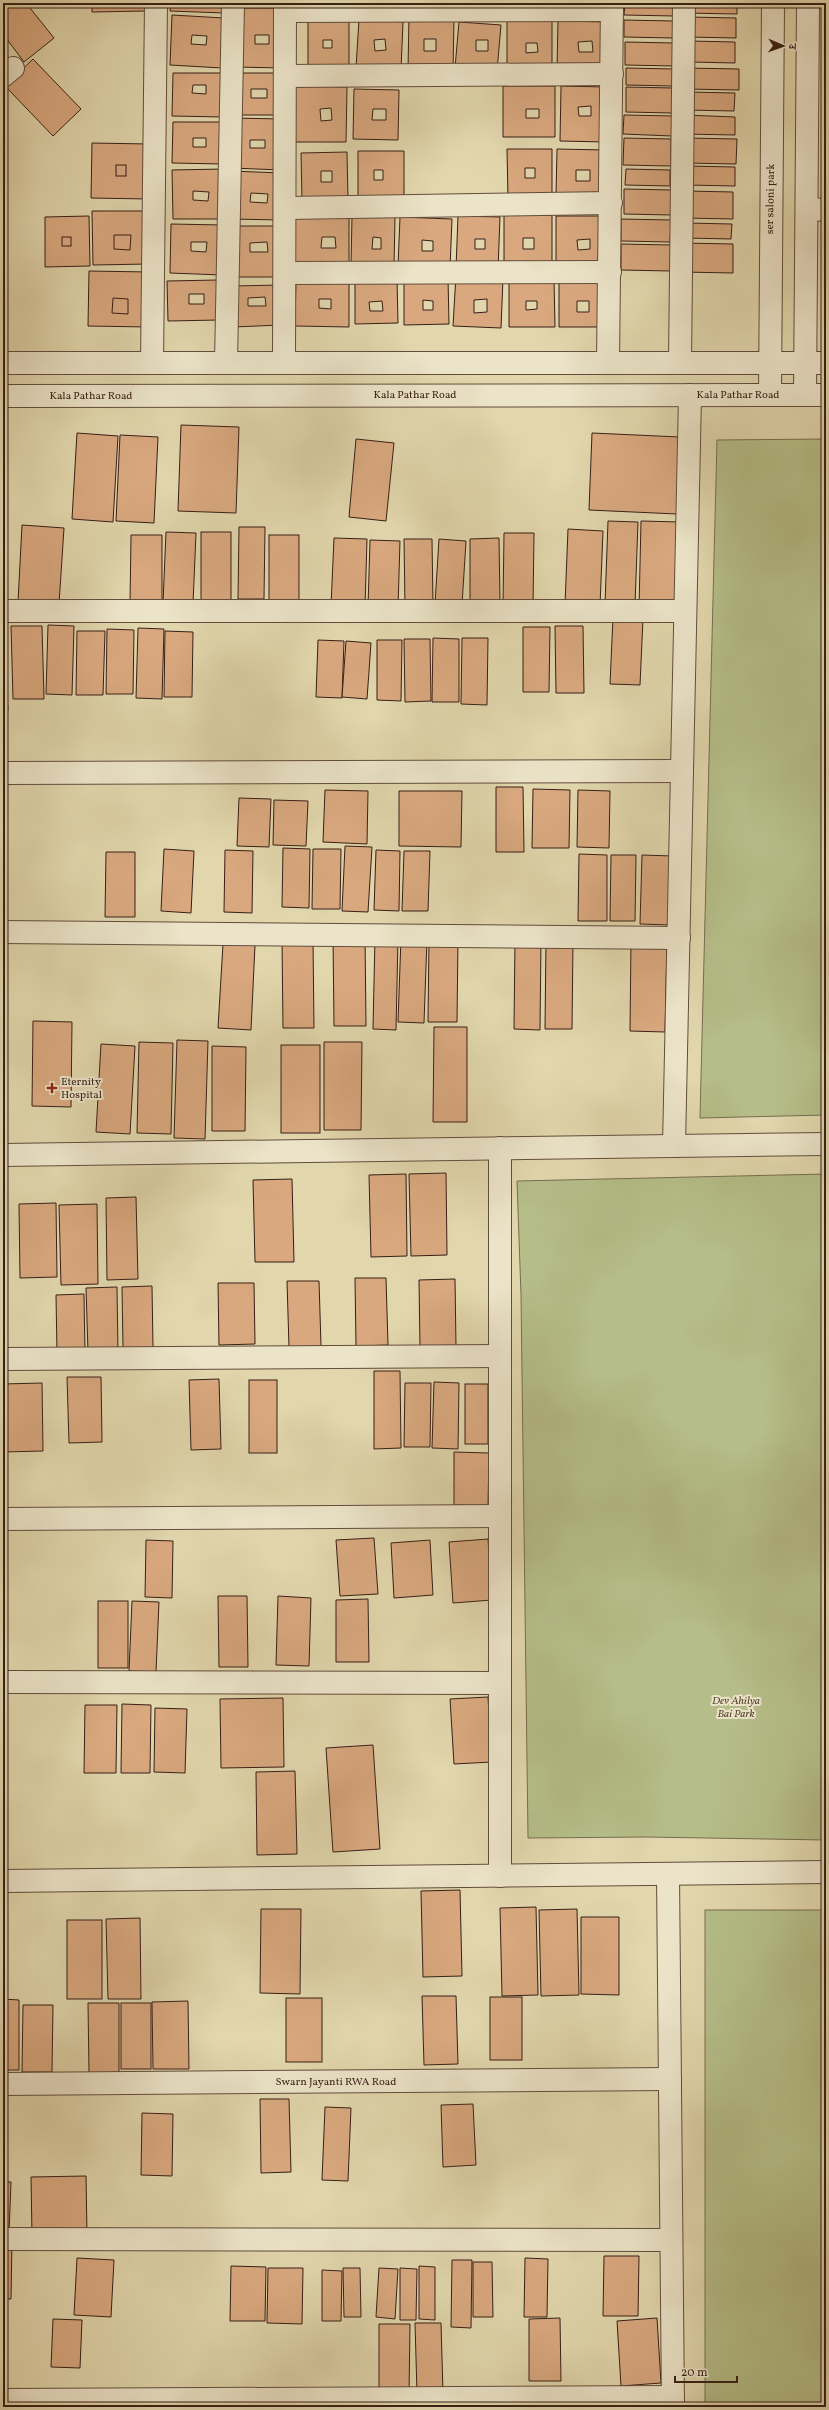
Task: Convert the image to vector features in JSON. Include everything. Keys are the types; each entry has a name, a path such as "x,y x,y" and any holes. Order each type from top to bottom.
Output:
{"street":[{"path":"152,363 156,3"},
{"path":"226,363 233,3"},
{"path":"680,363 684,3"},
{"name":"ser saloni park","path":"770,395 773,3"},
{"path":"808,3 816,210 816,395"},
{"path":"284,363 286,208 285,7 612,6 611,203 608,363"},
{"path":"285,76 612,74"},
{"path":"286,208 611,203"},
{"path":"285,273 610,272"},
{"path":"3,363 816,363"},
{"path":"674,1146 690,395"},
{"name":"Kala Pathar Road","path":"3,396 816,395"},
{"path":"3,611 685,611"},
{"path":"3,773 682,771"},
{"path":"3,932 679,938"},
{"path":"3,1156 826,1144"},
{"path":"500,1148 500,1876"},
{"path":"3,1359 500,1356"},
{"path":"3,1519 500,1516"},
{"path":"3,1682 500,1683"},
{"path":"3,1882 826,1872"},
{"path":"3,2400 673,2402 668,1874"},
{"name":"Swarn Jayanti RWA Road","path":"3,2084 670,2079"},
{"path":"3,2239 671,2240"}],"green space":[{"path":"826,439 826,1115 700,1118 717,440"},
{"name":"Dev Ahilya Bai Park","path":"826,1174 826,1840 646,1837 528,1838 521,1295 517,1181"},
{"path":"705,1910 826,1910 826,2407 705,2407"}],"building":[{"path":"3,3 26,3 54,38 24,62 3,34"},
{"path":"92,3 145,3 145,11 92,12"},
{"path":"171,3 225,3 224,13 170,11"},
{"path":"625,3 674,3 674,16 624,15"},
{"path":"686,3 737,3 737,14 686,13"},
{"path":"235,8 284,8 284,68 235,67","holes":["255,35 269,35 269,44 255,44"]},
{"path":"172,15 224,18 222,68 170,65","holes":["192,35 207,36 206,45 191,44"]},
{"path":"409,16 454,18 453,71 408,70","holes":["424,39 436,39 436,51 424,51"]},
{"path":"688,17 736,18 736,38 688,37"},
{"path":"359,19 403,22 401,70 356,68","holes":["385,39 386,50 375,51 374,40"]},
{"path":"308,20 349,20 349,68 308,68","holes":["323,40 332,40 332,48 323,48"]},
{"path":"624,20 673,21 673,38 624,37"},
{"path":"507,21 552,21 552,67 507,67","holes":["526,43 537,43 538,52 526,53"]},
{"path":"558,21 608,22 607,69 557,69","holes":["592,41 593,52 579,52 578,42"]},
{"path":"459,22 501,25 497,71 455,68","holes":["476,40 488,40 488,51 476,51"]},
{"path":"690,41 735,42 735,63 690,62"},
{"path":"625,42 674,43 674,66 625,65"},
{"path":"33,59 81,109 53,136 5,86"},
{"path":"626,68 673,69 672,86 626,85"},
{"path":"686,68 739,69 739,90 686,89"},
{"path":"173,73 224,73 223,117 172,116","holes":["193,85 206,85 206,94 192,93"]},
{"path":"236,73 283,73 283,115 235,115","holes":["251,89 267,89 267,98 251,98"]},
{"path":"295,86 347,87 346,142 295,142","holes":["331,108 332,120 321,121 320,109"]},
{"path":"503,86 555,86 555,137 503,137","holes":["526,109 539,109 539,118 526,118"]},
{"path":"561,86 607,87 606,142 560,141","holes":["591,106 591,116 579,116 578,107"]},
{"path":"626,87 673,88 673,113 626,112"},
{"path":"354,89 399,90 398,140 353,139","holes":["373,109 386,109 386,120 372,120"]},
{"path":"686,92 735,93 734,111 686,110"},
{"path":"624,115 673,116 672,136 623,134"},
{"path":"684,115 735,117 735,135 684,134"},
{"path":"232,118 282,119 281,170 231,168","holes":["250,140 265,140 265,148 250,148"]},
{"path":"173,122 222,122 222,164 172,163","holes":["193,138 206,138 206,147 193,147"]},
{"path":"624,138 671,139 671,166 623,165"},
{"path":"686,138 737,139 736,164 685,163"},
{"path":"92,143 148,144 148,199 91,198"},
{"path":"507,149 552,149 552,198 508,199","holes":["525,168 535,168 535,178 525,178"]},
{"path":"557,149 606,150 605,196 556,195","holes":["576,170 590,170 590,181 576,181"]},
{"path":"358,151 404,151 404,201 358,201","holes":["374,170 383,170 383,180 374,180"]},
{"path":"347,152 348,199 302,200 301,153","holes":["321,171 332,171 332,182 321,182"]},
{"path":"116,165 126,165 126,176 116,176"},
{"path":"687,166 735,167 735,186 686,185"},
{"path":"223,169 223,219 173,219 172,170","holes":["193,191 209,192 208,201 193,200"]},
{"path":"626,169 670,170 670,186 625,185"},
{"path":"231,171 281,173 280,220 230,219","holes":["251,193 268,194 267,203 250,202"]},
{"path":"624,189 673,190 672,215 624,214"},
{"path":"686,191 733,192 733,219 685,218"},
{"path":"92,211 147,211 148,264 93,265"},
{"path":"295,213 349,213 349,270 295,270","holes":["322,237 335,237 336,248 321,248"]},
{"path":"504,215 552,215 552,267 504,267","holes":["523,238 534,238 534,249 523,249"]},
{"path":"89,216 90,266 45,267 45,217"},
{"path":"352,216 395,217 394,267 351,266","holes":["373,237 381,238 381,249 372,249"]},
{"path":"458,216 500,217 498,270 456,268","holes":["475,239 485,239 485,249 475,249"]},
{"path":"556,216 607,216 608,269 556,270","holes":["590,239 590,249 578,250 577,240"]},
{"path":"400,217 452,219 450,268 398,267","holes":["422,240 433,241 433,251 422,251"]},
{"path":"621,219 671,220 670,242 621,241"},
{"path":"686,223 732,224 731,239 686,238"},
{"path":"171,224 223,225 222,275 170,273","holes":["191,242 207,242 206,252 191,251"]},
{"path":"231,226 282,226 282,277 231,277","holes":["267,242 268,252 250,252 250,243"]},
{"path":"114,235 131,235 130,250 114,249"},
{"path":"62,237 71,237 71,246 62,246"},
{"path":"683,243 733,244 733,273 682,272"},
{"path":"621,244 671,245 671,271 621,270"},
{"path":"89,271 148,272 147,327 88,326"},
{"path":"456,275 503,278 501,328 453,326","holes":["487,299 487,312 474,313 474,300"]},
{"path":"404,278 448,278 449,324 404,325","holes":["423,300 433,301 433,310 423,310"]},
{"path":"296,279 349,280 349,327 295,326","holes":["319,299 331,299 331,309 319,308"]},
{"path":"355,279 397,279 398,323 355,324","holes":["382,301 383,311 370,311 369,302"]},
{"path":"509,279 554,279 555,327 509,327","holes":["526,301 537,301 537,309 526,310"]},
{"path":"218,280 219,320 168,321 167,281","holes":["189,294 204,294 204,304 189,304"]},
{"path":"559,281 608,281 608,327 559,327","holes":["577,301 589,301 589,312 577,312"]},
{"path":"281,285 281,325 233,327 233,286","holes":["265,297 266,306 248,306 248,298"]},
{"path":"113,298 128,299 128,314 112,313"},
{"path":"181,425 239,427 236,513 178,511"},
{"path":"77,433 118,436 113,522 72,519"},
{"path":"592,433 680,437 677,514 589,510"},
{"path":"120,435 158,437 154,523 116,521"},
{"path":"356,439 394,443 386,521 349,517"},
{"path":"608,521 638,522 635,605 605,604"},
{"path":"641,521 680,522 677,609 639,608"},
{"path":"22,525 64,528 59,604 18,602"},
{"path":"239,527 265,527 264,599 238,599"},
{"path":"568,529 603,531 600,606 565,605"},
{"path":"166,532 196,533 193,604 163,603"},
{"path":"201,532 231,532 231,605 201,605"},
{"path":"504,533 534,533 533,607 503,607"},
{"path":"131,535 162,535 162,603 130,603"},
{"path":"269,535 299,535 299,607 269,607"},
{"path":"334,538 367,539 365,607 331,606"},
{"path":"499,538 500,603 470,603 470,539"},
{"path":"404,539 432,539 433,606 405,606"},
{"path":"439,539 466,541 462,605 435,604"},
{"path":"370,540 400,541 398,608 368,607"},
{"path":"613,617 643,619 640,685 610,684"},
{"path":"48,625 74,626 72,695 46,694"},
{"path":"11,626 42,626 44,699 13,699"},
{"path":"555,626 583,626 584,693 556,693"},
{"path":"523,627 550,627 549,692 523,692"},
{"path":"138,628 164,629 162,699 136,698"},
{"path":"107,629 134,630 133,694 106,694"},
{"path":"77,631 105,631 103,695 76,695"},
{"path":"165,631 193,632 192,697 164,697"},
{"path":"433,638 459,639 459,702 432,702"},
{"path":"462,638 488,638 487,705 461,704"},
{"path":"404,639 430,639 431,701 405,702"},
{"path":"318,640 344,641 342,698 316,697"},
{"path":"377,640 402,640 401,701 377,700"},
{"path":"346,641 371,643 367,699 342,697"},
{"path":"3,705 8,705 5,759 3,759"},
{"path":"496,787 523,787 524,852 496,852"},
{"path":"533,789 570,790 569,848 532,848"},
{"path":"325,790 368,791 367,844 323,842"},
{"path":"578,790 610,791 609,848 577,847"},
{"path":"399,791 462,791 461,847 399,846"},
{"path":"239,798 271,799 269,847 237,846"},
{"path":"274,800 308,801 306,846 273,845"},
{"path":"345,846 372,847 368,912 342,911"},
{"path":"283,848 310,849 309,908 282,907"},
{"path":"164,849 194,851 191,913 161,911"},
{"path":"313,849 341,849 340,909 312,909"},
{"path":"225,850 253,851 252,913 224,912"},
{"path":"376,850 400,851 399,911 374,910"},
{"path":"404,851 430,851 428,911 402,911"},
{"path":"106,852 135,852 135,917 105,917"},
{"path":"579,854 607,855 607,921 578,921"},
{"path":"611,855 636,855 635,921 610,921"},
{"path":"642,855 672,856 670,925 640,924"},
{"path":"333,936 365,936 366,1026 334,1026"},
{"path":"375,937 398,938 396,1030 373,1029"},
{"path":"401,938 427,939 424,1023 398,1022"},
{"path":"429,939 458,939 457,1022 428,1022"},
{"path":"515,940 541,940 540,1030 514,1029"},
{"path":"546,940 573,941 572,1029 545,1029"},
{"path":"282,941 313,941 314,1028 283,1028"},
{"path":"631,941 667,942 665,1032 630,1031"},
{"path":"223,944 255,945 251,1030 218,1028"},
{"path":"33,1021 72,1022 71,1107 32,1106"},
{"path":"434,1027 467,1027 467,1122 433,1122"},
{"path":"177,1040 208,1041 205,1139 174,1138"},
{"path":"139,1042 173,1043 171,1134 137,1133"},
{"path":"324,1042 362,1042 361,1130 324,1130"},
{"path":"101,1044 135,1046 130,1134 96,1132"},
{"path":"281,1045 320,1045 320,1133 281,1133"},
{"path":"212,1046 246,1047 245,1131 212,1131"},
{"path":"446,1173 447,1255 411,1256 409,1174"},
{"path":"406,1174 407,1256 371,1257 369,1175"},
{"path":"292,1179 294,1262 255,1262 253,1180"},
{"path":"136,1197 138,1279 107,1280 106,1198"},
{"path":"56,1203 57,1277 20,1278 19,1204"},
{"path":"97,1204 98,1284 61,1285 59,1205"},
{"path":"355,1278 386,1278 388,1345 356,1346"},
{"path":"455,1279 456,1347 420,1348 419,1280"},
{"path":"287,1281 319,1281 321,1346 289,1347"},
{"path":"218,1283 254,1283 255,1344 219,1345"},
{"path":"152,1286 153,1348 123,1348 122,1287"},
{"path":"117,1287 118,1352 88,1352 86,1288"},
{"path":"84,1294 85,1354 57,1354 56,1295"},
{"path":"374,1371 400,1371 401,1448 374,1449"},
{"path":"67,1377 101,1377 102,1442 69,1443"},
{"path":"219,1379 221,1449 191,1450 189,1380"},
{"path":"249,1380 277,1380 277,1453 249,1453"},
{"path":"434,1382 459,1383 458,1449 432,1448"},
{"path":"42,1383 43,1451 3,1452 3,1384"},
{"path":"405,1383 431,1383 430,1447 404,1447"},
{"path":"465,1384 488,1384 488,1444 465,1444"},
{"path":"454,1452 489,1453 488,1506 454,1505"},
{"path":"374,1538 378,1594 340,1596 336,1540"},
{"path":"488,1539 492,1600 453,1603 449,1542"},
{"path":"146,1540 173,1541 172,1598 145,1597"},
{"path":"430,1540 433,1595 394,1598 391,1543"},
{"path":"218,1596 247,1596 248,1667 219,1667"},
{"path":"278,1596 311,1598 309,1666 276,1665"},
{"path":"368,1599 369,1662 336,1662 336,1600"},
{"path":"98,1601 128,1601 128,1668 98,1668"},
{"path":"132,1601 159,1602 156,1672 129,1671"},
{"path":"488,1697 492,1762 454,1764 450,1699"},
{"path":"283,1698 284,1767 221,1768 220,1699"},
{"path":"122,1704 151,1705 150,1773 121,1773"},
{"path":"85,1705 117,1705 116,1773 84,1773"},
{"path":"155,1708 187,1709 185,1773 154,1772"},
{"path":"373,1745 380,1849 333,1852 326,1748"},
{"path":"295,1771 297,1854 257,1855 256,1772"},
{"path":"460,1890 462,1976 423,1977 421,1891"},
{"path":"536,1907 538,1995 502,1996 500,1908"},
{"path":"261,1909 301,1909 300,1994 260,1993"},
{"path":"577,1909 579,1995 541,1996 539,1910"},
{"path":"581,1917 619,1917 619,1995 581,1994"},
{"path":"140,1918 141,1999 108,1999 106,1919"},
{"path":"67,1920 102,1920 102,1999 67,1999"},
{"path":"422,1996 456,1996 458,2064 424,2065"},
{"path":"490,1997 522,1997 522,2060 490,2060"},
{"path":"286,1998 322,1998 322,2062 286,2062"},
{"path":"3,1999 19,2000 19,2070 3,2070"},
{"path":"188,2001 189,2069 153,2069 152,2002"},
{"path":"88,2003 119,2003 119,2073 89,2073"},
{"path":"121,2003 151,2003 151,2069 121,2069"},
{"path":"23,2005 53,2005 52,2072 22,2072"},
{"path":"260,2099 289,2099 291,2172 261,2173"},
{"path":"473,2104 476,2165 443,2167 441,2105"},
{"path":"325,2107 351,2108 348,2181 322,2180"},
{"path":"142,2113 173,2114 172,2176 141,2175"},
{"path":"86,2176 87,2235 32,2236 31,2177"},
{"path":"3,2182 11,2182 9,2233 3,2233"},
{"path":"3,2241 12,2241 11,2299 3,2299"},
{"path":"604,2256 639,2256 638,2316 603,2316"},
{"path":"77,2258 114,2260 111,2317 74,2315"},
{"path":"525,2258 548,2259 547,2317 524,2317"},
{"path":"452,2260 472,2260 471,2328 451,2327"},
{"path":"473,2262 492,2262 493,2317 473,2317"},
{"path":"231,2266 266,2267 265,2321 230,2321"},
{"path":"419,2266 435,2267 435,2320 419,2319"},
{"path":"268,2268 303,2268 302,2324 267,2323"},
{"path":"343,2268 360,2268 361,2317 344,2317"},
{"path":"379,2268 398,2269 395,2319 376,2317"},
{"path":"400,2268 417,2269 416,2320 400,2320"},
{"path":"322,2270 342,2271 341,2321 322,2321"},
{"path":"560,2318 561,2381 529,2381 529,2319"},
{"path":"657,2318 661,2383 621,2386 617,2321"},
{"path":"53,2319 82,2320 80,2368 51,2367"},
{"path":"415,2323 441,2323 443,2393 417,2393"},
{"path":"379,2324 410,2324 409,2395 379,2394"}],"place":[{"name":"Eternity Hospital","path":"52,1088"}]}
